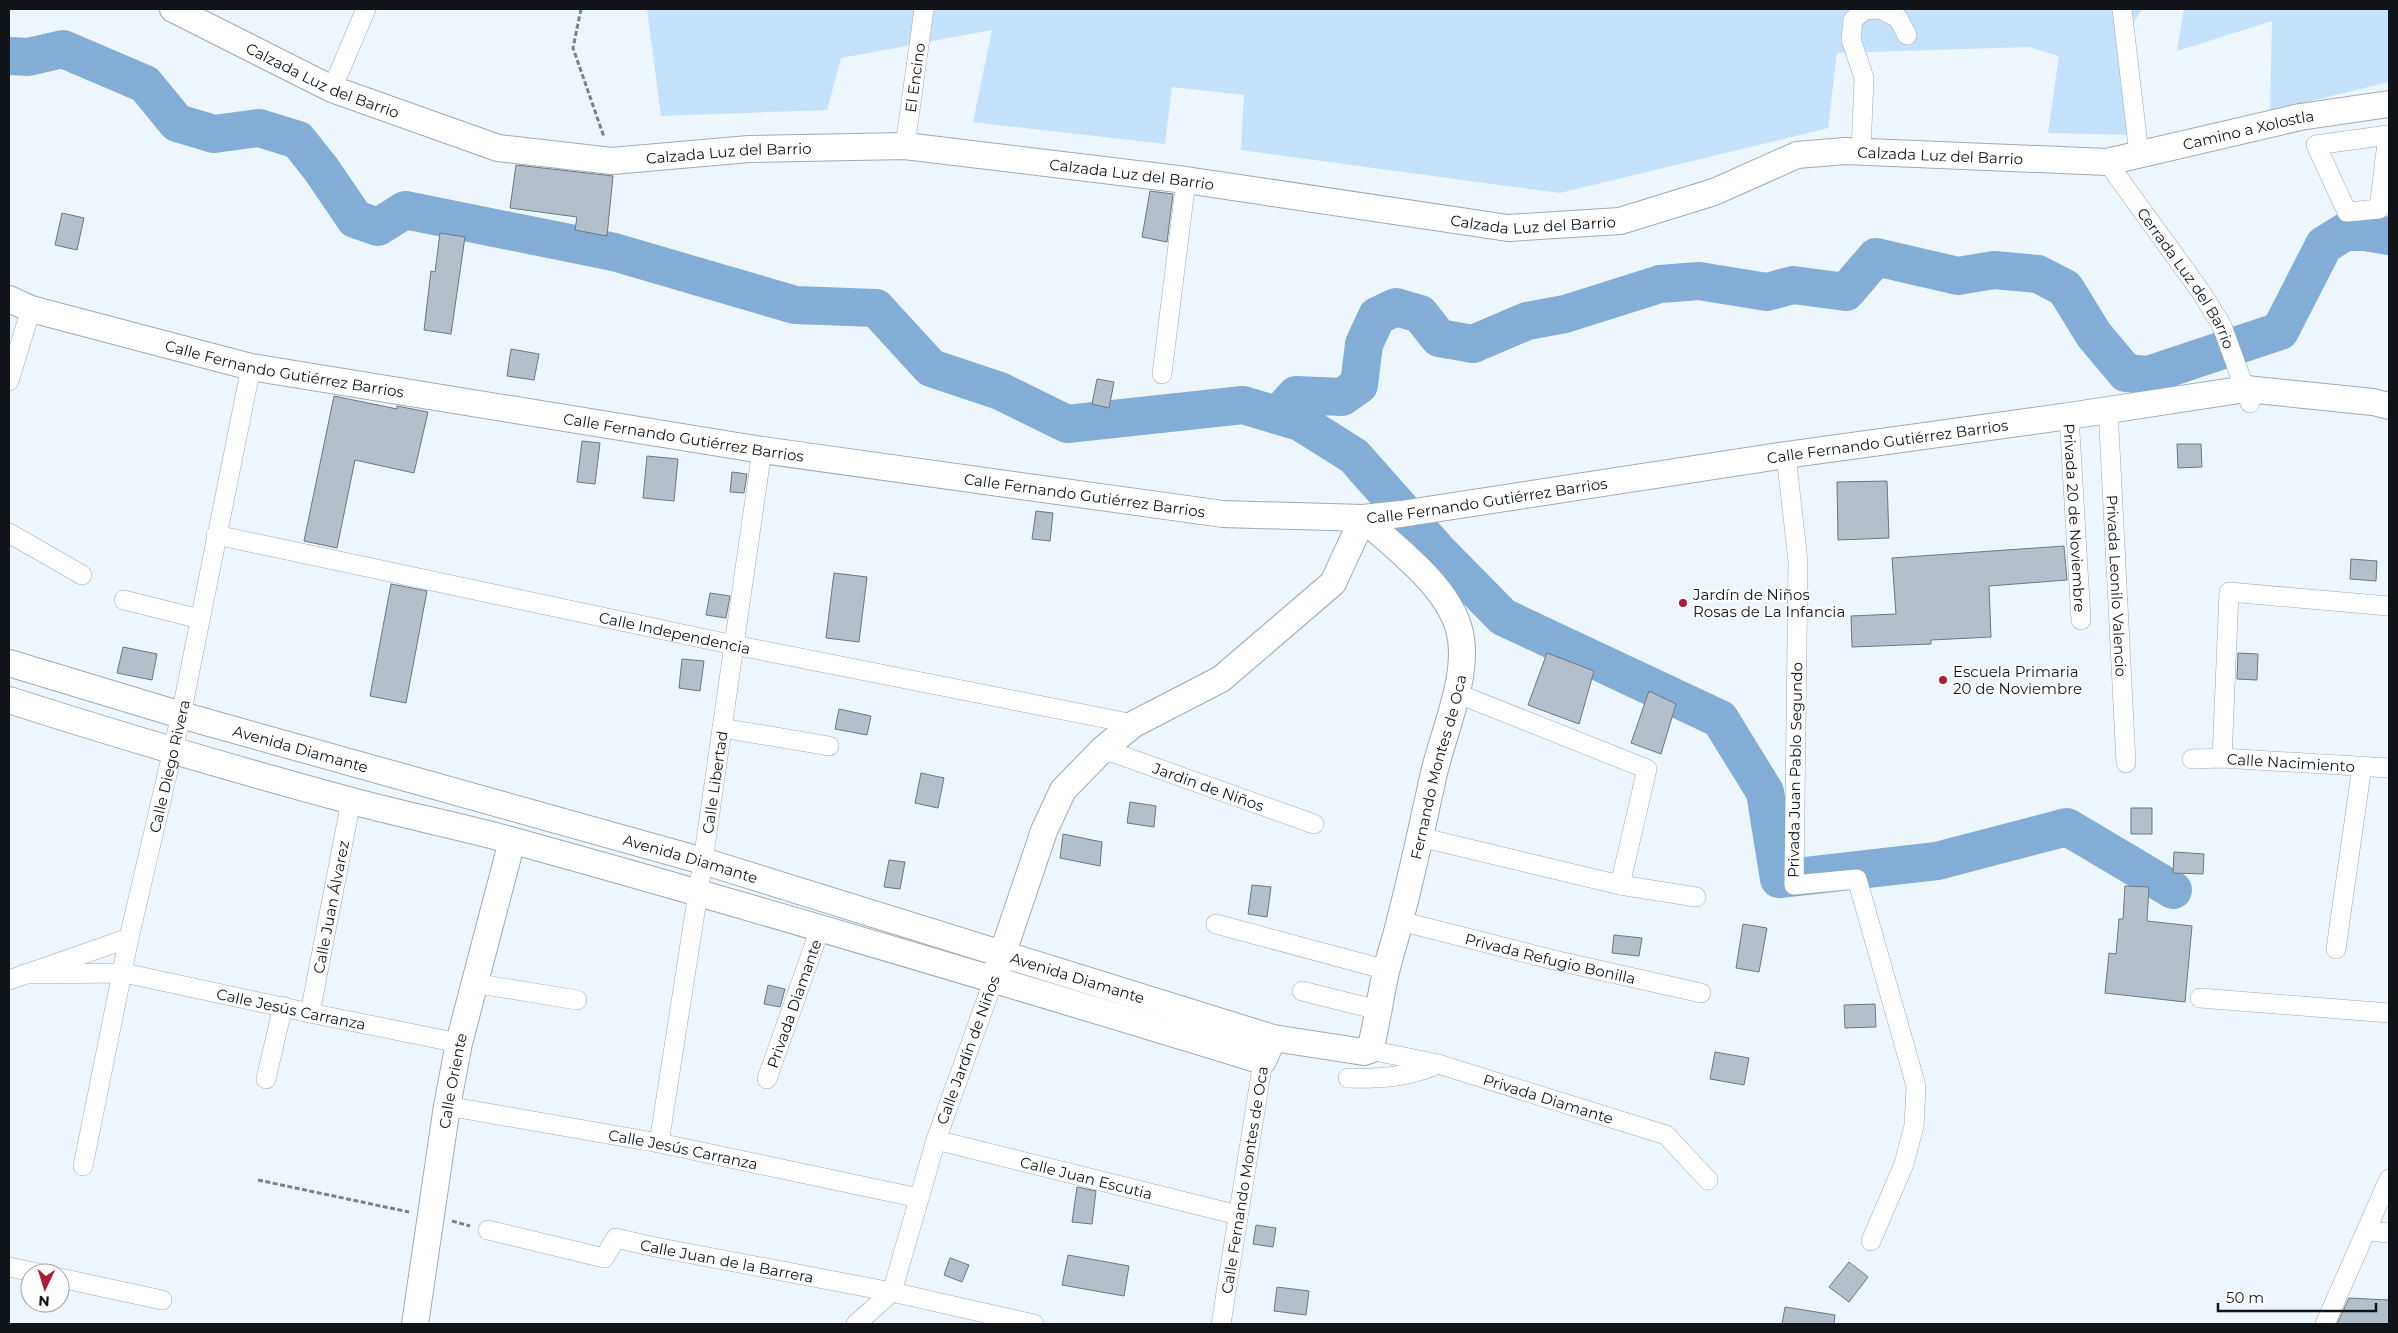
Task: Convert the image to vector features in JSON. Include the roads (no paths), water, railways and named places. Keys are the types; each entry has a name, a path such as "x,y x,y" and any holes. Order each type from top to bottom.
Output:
{"main road":[{"name":"Calzada Luz del Barrio","path":"173,9 332,89 498,148 612,161 750,149 905,146 1186,180 1508,228 1620,221 1714,192 1797,155 1861,151 2107,162"},
{"name":"Camino a Xolostla","path":"2107,162 2300,117 2389,104"},
{"name":"Calle Fernando Gutiérrez Barrios","path":"20,304 252,367 762,450 1223,514 1364,518 2168,400 2248,396 2373,402 2389,406"},
{"name":"Calle Fernando Gutiérrez Barrios","path":"2248,396 2370,418 2389,424"},
{"name":"Fernando Montes de Oca","path":"1364,518 1432,582 1446,600 1458,627 1463,648 1456,693 1434,771 1400,921 1386,970 1370,1050"},
{"name":"Calle Jardín de Niños","path":"994,979 1044,831 1063,790 1103,749 1134,724 1221,679 1333,583 1364,518"},
{"name":"Avenida Diamante","path":"9,663 181,715 703,861 1002,953 1268,1050"},
{"name":"Avenida Diamante","path":"9,700 172,752 351,801 512,841 994,979 1268,1050 1364,1052 1370,1050"},
{"name":"Calle Oriente","path":"415,1324 447,1106 459,1043 473,983 512,841"}],"street":[{"path":"332,89 366,9"},
{"name":"El Encino","path":"905,146 924,9"},
{"path":"1861,151 1864,78 1851,39 1852,20 1864,10 1880,9 1898,18 1907,35"},
{"path":"2122,9 2139,154"},
{"path":"2344,111 2348,140"},
{"path":"2388,135 2379,208 2347,212 2316,145 2348,140 2388,135"},
{"name":"Cerrada Luz del Barrio","path":"2107,162 2201,292 2222,326 2248,396"},
{"path":"1162,374 1186,180"},
{"path":"9,381 20,304"},
{"name":"Calle Diego Rivera","path":"83,1166 124,972 129,938 181,715 252,367"},
{"name":"Privada Leonilo Valencio","path":"2108,408 2126,763"},
{"name":"Privada 20 de Noviembre","path":"2069,416 2081,620"},
{"name":"Calle Libertad","path":"659,1143 696,894 703,861 762,450"},
{"name":"Privada Juan Pablo Segundo","path":"1786,455 1798,561 1794,885 1857,879 1916,1086 1914,1126 1904,1164 1871,1241"},
{"path":"9,533 82,575"},
{"name":"Calle Independencia","path":"216,536 734,645 1134,724"},
{"path":"2222,758 2229,592 2389,606"},
{"path":"124,600 200,619"},
{"path":"1456,693 1647,769 1620,885"},
{"path":"722,728 829,746"},
{"name":"Jardin de Niños","path":"1103,749 1314,824"},
{"name":"Calle Nacimiento","path":"2192,759 2222,758 2389,768"},
{"path":"2336,949 2362,766"},
{"name":"Calle Juan Álvarez","path":"310,1014 351,801"},
{"path":"1420,837 1620,885 1696,896"},
{"name":"Privada Refugio Bonilla","path":"1400,921 1554,960 1701,993"},
{"path":"1216,924 1386,970"},
{"name":"Privada Diamante","path":"767,1079 820,928"},
{"path":"16,977 129,938"},
{"name":"Calle Jesús Carranza","path":"16,977 124,972 283,1006 310,1014 459,1043"},
{"name":"Calle Jardín de Niños","path":"892,1292 936,1140 994,979"},
{"path":"473,983 577,1000"},
{"path":"1302,991 1378,1010"},
{"path":"2200,998 2389,1013"},
{"path":"266,1079 283,1006"},
{"name":"Calle Fernando Montes de Oca","path":"1221,1324 1238,1215 1268,1050"},
{"name":"Privada Diamante","path":"1370,1050 1438,1064 1666,1135 1708,1180"},
{"path":"1348,1078 1386,1077 1418,1072 1438,1064"},
{"name":"Calle Jesús Carranza","path":"447,1106 659,1143 919,1198"},
{"name":"Calle Juan Escutia","path":"936,1140 1238,1215"},
{"path":"2325,1324 2389,1179"},
{"name":"Calle Juan de la Barrera","path":"488,1230 604,1258 616,1238 892,1292 1034,1324"},
{"path":"2366,1231 2389,1232"},
{"path":"70,1280 162,1300"},
{"path":"856,1324 892,1292"}],"waterway":[{"path":"9,56 28,57 63,49 145,84 177,123 214,134 259,128 298,140 321,169 355,219 378,227 405,210 614,252 795,305 876,308 931,368 1000,391 1067,424 1243,405 1300,422 1354,456 1438,551 1503,617 1720,719 1765,792 1779,879 1937,861 2067,827 2173,890"},
{"path":"1278,415 1296,395 1342,397 1359,385 1364,344 1377,316 1396,307 1420,314 1439,338 1473,344 1527,321 1565,314 1660,284 1699,281 1767,292 1793,285 1846,292 1876,257 1958,276 1994,270 2038,274 2065,288 2094,335 2126,373 2148,375 2280,331 2324,245 2345,232 2365,232 2389,236"}],"place":[{"name":"Jardín de Niños Rosas de La Infancia","path":"1683,603"},
{"name":"Escuela Primaria 20 de Noviembre","path":"1943,680"}]}
